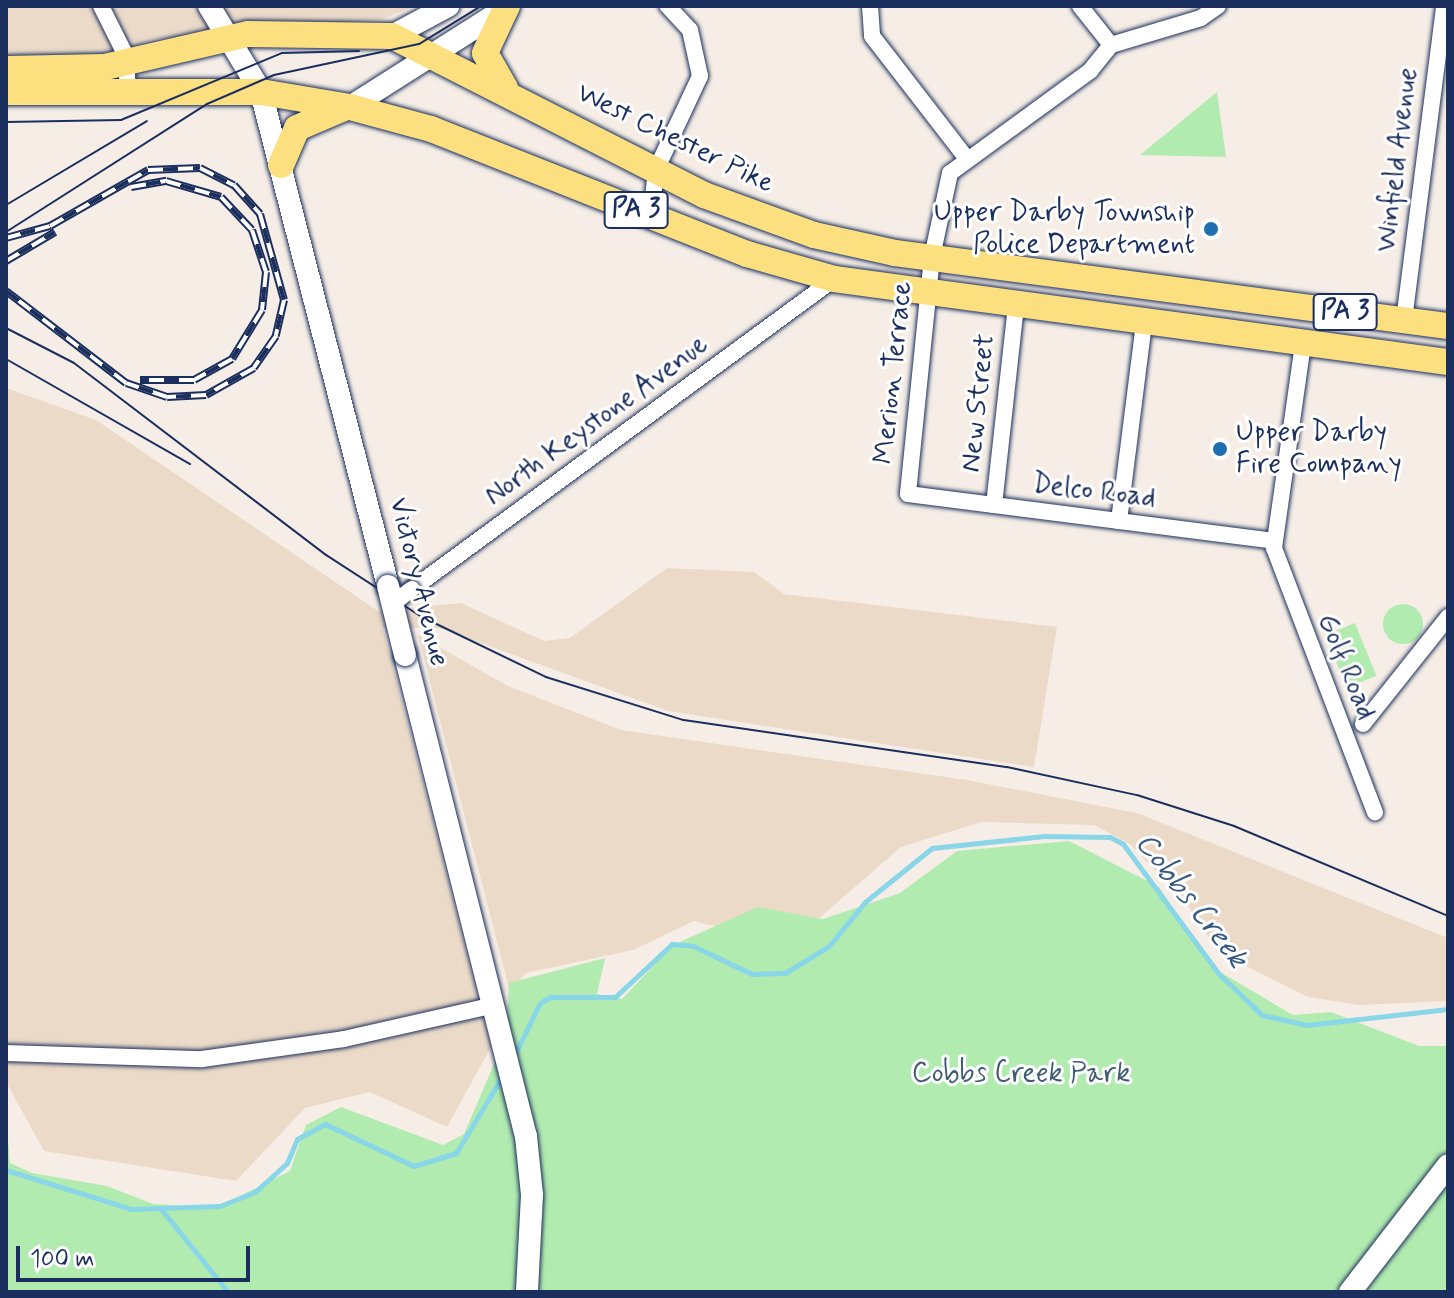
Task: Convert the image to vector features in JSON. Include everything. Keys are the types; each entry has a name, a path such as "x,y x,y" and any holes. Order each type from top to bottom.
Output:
{"main road":[{"path":"506,6 485,53 507,90"},
{"name":"West Chester Pike","path":"127,62 225,37 392,36 439,55 656,170 758,218 932,257 1448,326"},
{"name":"PA 3","path":"6,69 127,62"},
{"name":"PA 3","path":"6,92 261,92 350,107 431,129 651,216 834,279 928,296 1448,362"},
{"path":"281,165 297,128 350,107"},
{"path":"1238,336 1243,299"}],"street":[{"path":"101,6 127,62 128,92"},
{"name":"Victory Avenue","path":"209,6 261,92 498,1014 516,1087 532,1195 527,1292"},
{"path":"392,36 448,6"},
{"path":"350,107 439,55 506,6"},
{"path":"651,216 656,170 700,76 696,43 668,6"},
{"path":"870,6 872,36 967,159 1090,71 1111,45 1201,18 1218,6"},
{"path":"1080,6 1111,45"},
{"name":"Winfield Avenue","path":"1404,320 1444,6"},
{"name":"Merion Terrace","path":"908,494 932,257 950,173 967,159"},
{"name":"North Keystone Avenue","path":"390,595 412,589 834,279"},
{"name":"New Street","path":"994,505 1016,307"},
{"path":"1119,521 1144,324"},
{"path":"1274,541 1303,344"},
{"name":"Delco Road","path":"908,494 1274,541"},
{"name":"Golf Road","path":"1274,541 1277,565 1375,812"},
{"name":"Golf Road","path":"1363,724 1448,617"},
{"path":"6,1053 202,1059 498,1014"},
{"path":"1350,1292 1448,1165"}],"shaded area":[{"path":"6,6 416,6 382,19 153,39 105,58 6,58"},
{"path":"6,388 96,420 378,611 461,603 544,641 570,638 667,568 754,572 784,594 1057,627 1034,767 668,711 439,628 383,628 491,1047 447,1127 370,1092 305,1108 236,1181 44,1151 6,1082"},
{"path":"418,635 508,686 621,730 967,780 1137,813 1448,938 1448,1001 1359,1005 1308,997 1218,952 1187,904 1130,844 1094,825 981,822 901,847 810,926 776,942 694,921 633,950 526,973 510,992"}],"green space":[{"path":"1217,92 1226,157 1140,155"},
{"path":"1403,604 1417,610 1423,624 1417,638 1403,644 1389,638 1383,624 1389,610"},
{"path":"1355,623 1376,676 1347,688 1325,635"},
{"name":"Cobbs Creek Park","path":"1069,841 1159,887 1210,966 1293,1015 1331,1012 1419,1046 1448,1046 1448,1292 6,1292 6,1115 10,1163 32,1173 107,1186 153,1204 216,1208 290,1171 306,1125 341,1107 443,1145 464,1134 506,1036 509,983 605,958 597,994 622,999 673,945 758,907 823,919 900,893 957,851"}],"waterway":[{"name":"Cobbs Creek","path":"514,1056 540,1003 550,997 615,997 672,944 693,946 752,974 785,973 829,946 865,902 932,848 1044,836 1110,837 1123,844 1218,973 1262,1015 1307,1025 1448,1009"},
{"name":"Cobbs Creek","path":"6,1170 131,1209 220,1206 255,1192 287,1163 297,1139 325,1124 414,1166 456,1153 503,1075"},
{"path":"161,1209 228,1292"}],"tram line":[{"path":"6,232 207,104 274,75 419,44 481,6"},
{"path":"6,122 121,120 282,53 359,51"},
{"path":"6,205 147,121"},
{"path":"6,328 74,363 326,555 422,617 546,677 683,720 1007,767 1137,795 1234,826 1448,916"},
{"path":"6,359 190,464"}],"railway":[{"path":"6,238 50,226 148,170 200,168 234,185 260,214 284,300 276,336 254,368 206,395 167,397 126,383 6,291"},
{"path":"131,187 166,181 221,197 252,230 266,272 262,310 232,359 194,380 140,380"},
{"path":"6,261 55,232"}],"place":[{"name":"Upper Darby Township Police Department","path":"1211,229"},
{"name":"Upper Darby Fire Company","path":"1220,449"}]}
